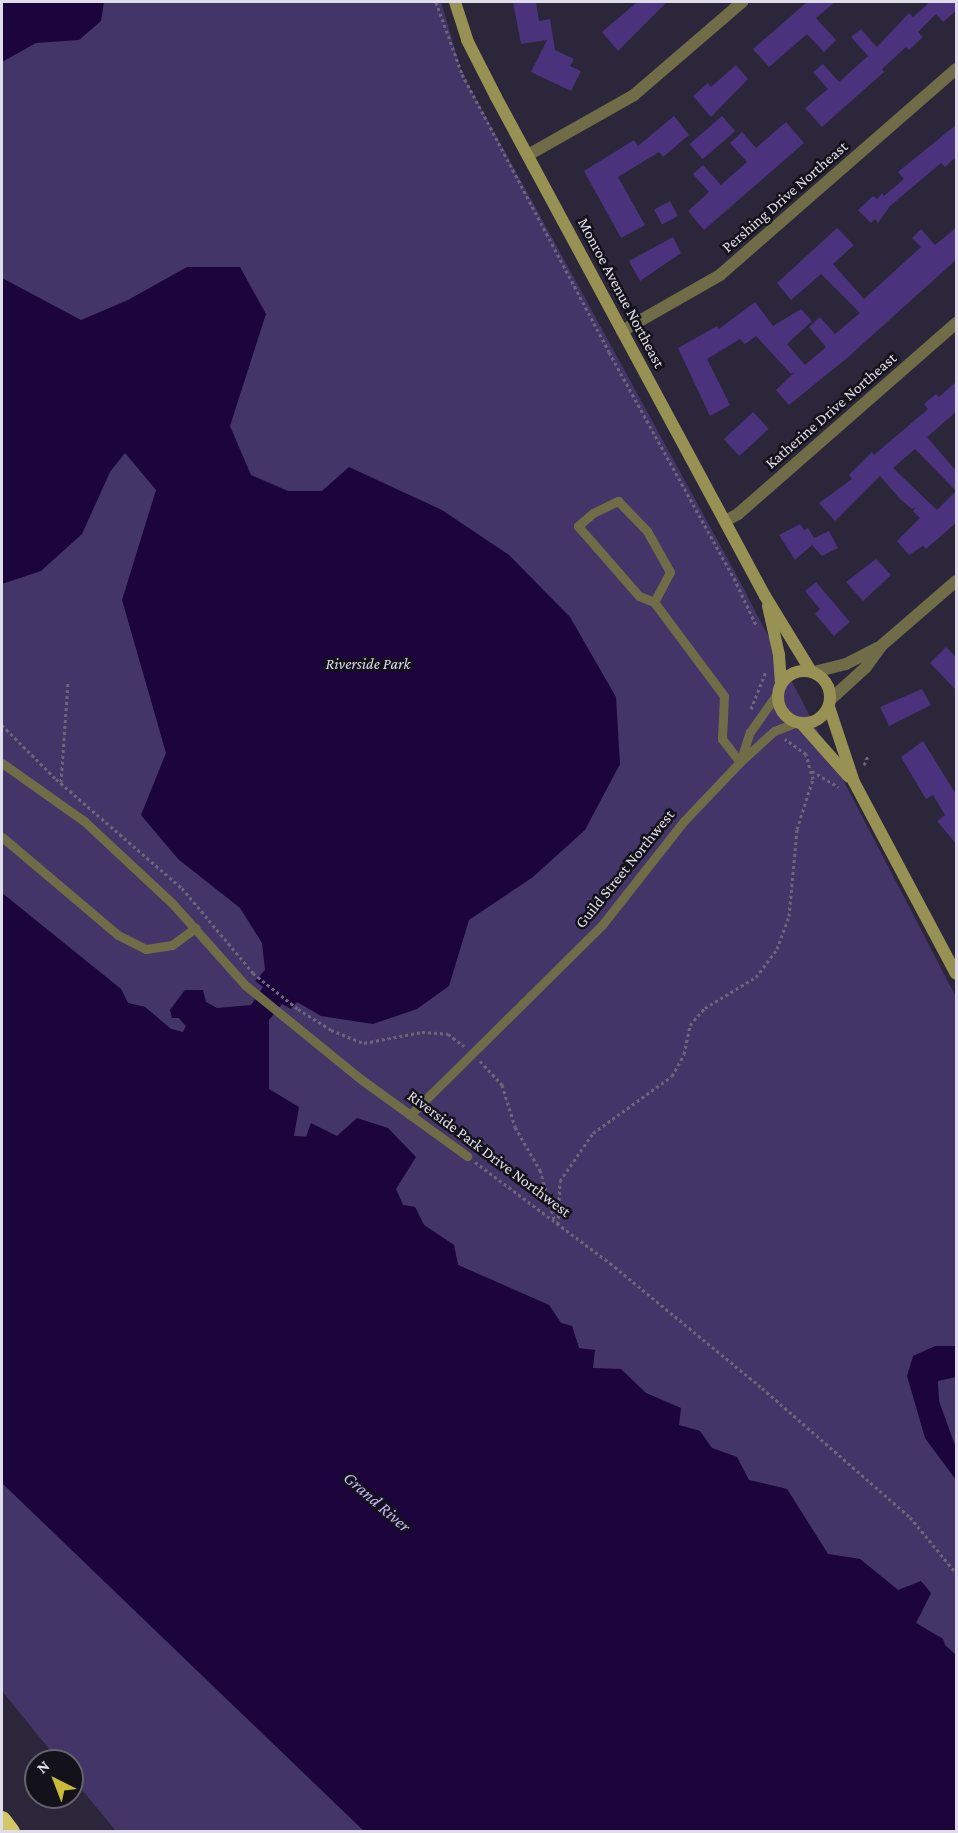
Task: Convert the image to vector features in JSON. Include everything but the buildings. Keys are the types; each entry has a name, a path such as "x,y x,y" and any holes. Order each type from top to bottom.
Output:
{"highway":[{"path":"2,1820 10,1832"}],"main road":[{"name":"Monroe Avenue Northeast","path":"455,2 479,65 765,596 813,672"},
{"name":"Monroe Avenue Northeast","path":"765,596 779,655 780,687"},
{"path":"849,785 827,683 813,672 792,674 780,687 784,713 799,722 849,785 957,974"},
{"path":"799,722 818,719 830,703"}],"street":[{"path":"528,155 634,95 742,2"},
{"name":"Pershing Drive Northeast","path":"622,331 720,275 957,69"},
{"name":"Katherine Drive Northeast","path":"725,521 738,514 957,323"},
{"path":"813,672 846,664 881,646 957,581"},
{"path":"830,703 866,667 881,646"}],"lane":[{"path":"654,602 670,572 647,531 618,501 593,513 578,526 639,596 654,602 722,691 725,702 722,739 740,762"},
{"name":"Guild Street Northwest","path":"740,762 750,732 780,687"},
{"name":"Guild Street Northwest","path":"410,1114 602,925 682,822 740,762 774,731 799,722"},
{"name":"Riverside Park Drive Northwest","path":"2,763 84,821 195,928 245,986 467,1156"},
{"path":"2,837 118,934 146,949 172,945 195,928"}],"path":[{"path":"436,2 462,74 609,352 734,578 760,635"},
{"path":"755,714 751,705 766,668"},
{"path":"61,782 68,682"},
{"path":"557,1223 560,1181 593,1133 672,1076 684,1054 690,1025 705,1008 756,977 777,949 789,916 797,829 811,796 812,771 806,754 778,735"},
{"path":"861,769 868,756"},
{"path":"812,771 849,785"},
{"path":"253,973 298,1009"},
{"name":"Riverside Park Drive Northwest","path":"467,1156 557,1223 762,1388 910,1517 957,1573"}],"green space":[{"name":"Riverside Park","path":"2,2 441,2 462,73 737,576 956,997 956,1655 945,1645 943,1639 916,1623 931,1593 898,1590 860,1559 828,1554 787,1489 748,1480 737,1457 711,1448 700,1431 679,1425 680,1408 646,1393 621,1370 593,1368 579,1348 572,1326 561,1323 549,1305 458,1265 454,1245 424,1225 415,1207 403,1205 396,1189 337,1136 294,1136 269,1089 217,1009 206,1002 202,990 185,990 170,1010 186,1026 183,1032 171,1029 145,1007 128,1003 121,989 2,893"},
{"path":"2,1483 364,1831 116,1831 84,1792 84,1749 49,1749 2,1691"}],"water":[{"path":"2,2 104,2 101,21 79,40 36,43 2,62"},
{"name":"Grand River","path":"187,267 240,267 266,314 230,426 251,475 288,491 322,491 349,467 442,510 509,555 570,617 616,697 620,764 585,830 533,877 469,920 449,986 417,1009 373,1024 321,1016 297,1002 291,1009 282,1004 269,1020 269,1089 299,1107 294,1136 306,1137 311,1123 337,1136 357,1118 388,1128 416,1157 396,1189 403,1205 415,1207 424,1225 454,1245 458,1265 549,1305 561,1323 572,1326 579,1348 595,1350 593,1368 621,1369 646,1393 681,1408 679,1425 700,1431 712,1448 737,1457 749,1480 787,1489 828,1554 860,1559 898,1590 921,1581 931,1593 916,1623 943,1639 945,1645 956,1655 956,1831 364,1831 2,1483 2,893 121,989 128,1003 145,1007 171,1029 183,1032 186,1026 179,1018 172,1018 170,1010 185,990 203,990 206,1002 217,1008 251,1005 263,987 255,981 265,970 262,943 240,908 178,859 141,815 166,753 122,600 156,490 125,453 110,472 82,534 41,571 2,584 2,278 81,320 128,300"},
{"path":"935,1346 956,1346 956,1377 938,1381 939,1401 956,1448 956,1480 925,1438 907,1376 913,1356"}]}
